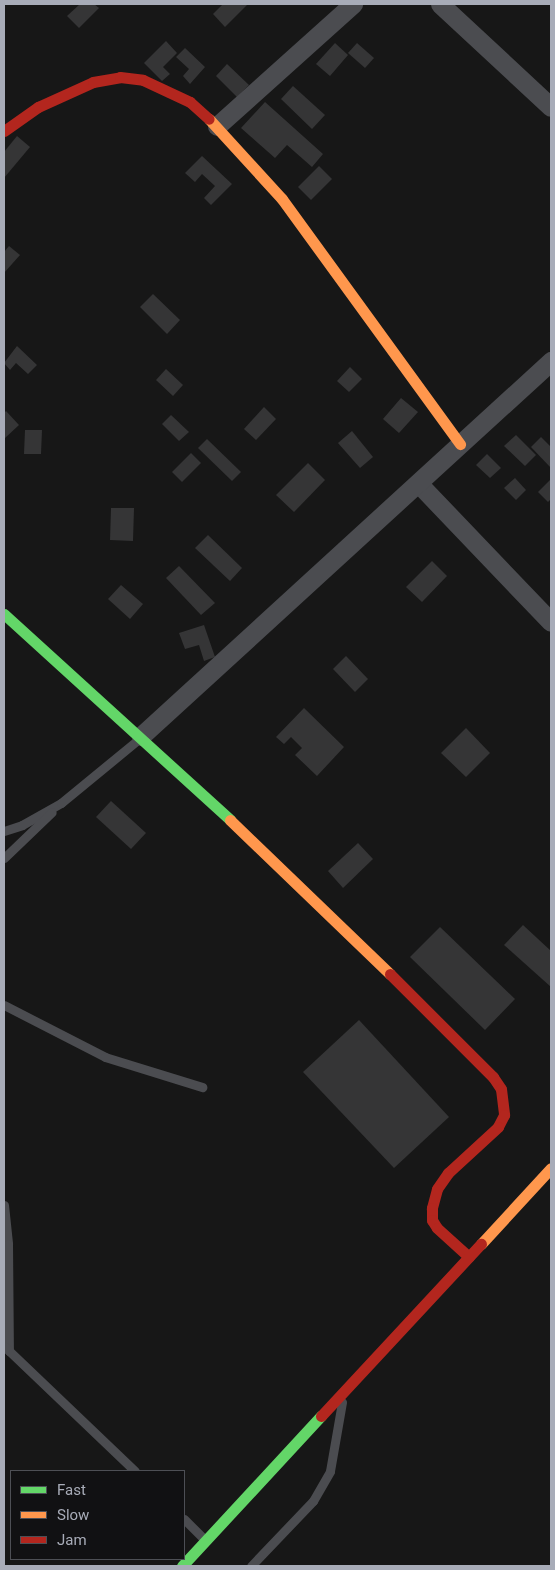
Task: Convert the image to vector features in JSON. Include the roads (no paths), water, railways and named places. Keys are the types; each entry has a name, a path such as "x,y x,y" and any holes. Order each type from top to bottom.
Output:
{"street":[{"path":"217,126 353,4"},
{"path":"440,4 551,107"},
{"path":"4,130 38,107 61,96 93,82 120,77 143,80 166,88 190,102 217,126 282,199 460,444"},
{"path":"141,736 551,361"},
{"path":"418,483 551,622"},
{"path":"4,614 141,736 376,956 459,1039 497,1083 504,1101 504,1115 498,1127 448,1173 436,1189 432,1208 432,1220 437,1228 469,1257"},
{"path":"182,1566 551,1168"}],"lane":[{"path":"4,858 61,803 141,736"},
{"path":"4,830 22,825 61,803"},
{"path":"4,1005 105,1056 202,1086"},
{"path":"4,1205 8,1244 6,1349 134,1470"},
{"path":"251,1566 313,1501 330,1471 343,1392"},
{"path":"185,1520 206,1541"}]}
